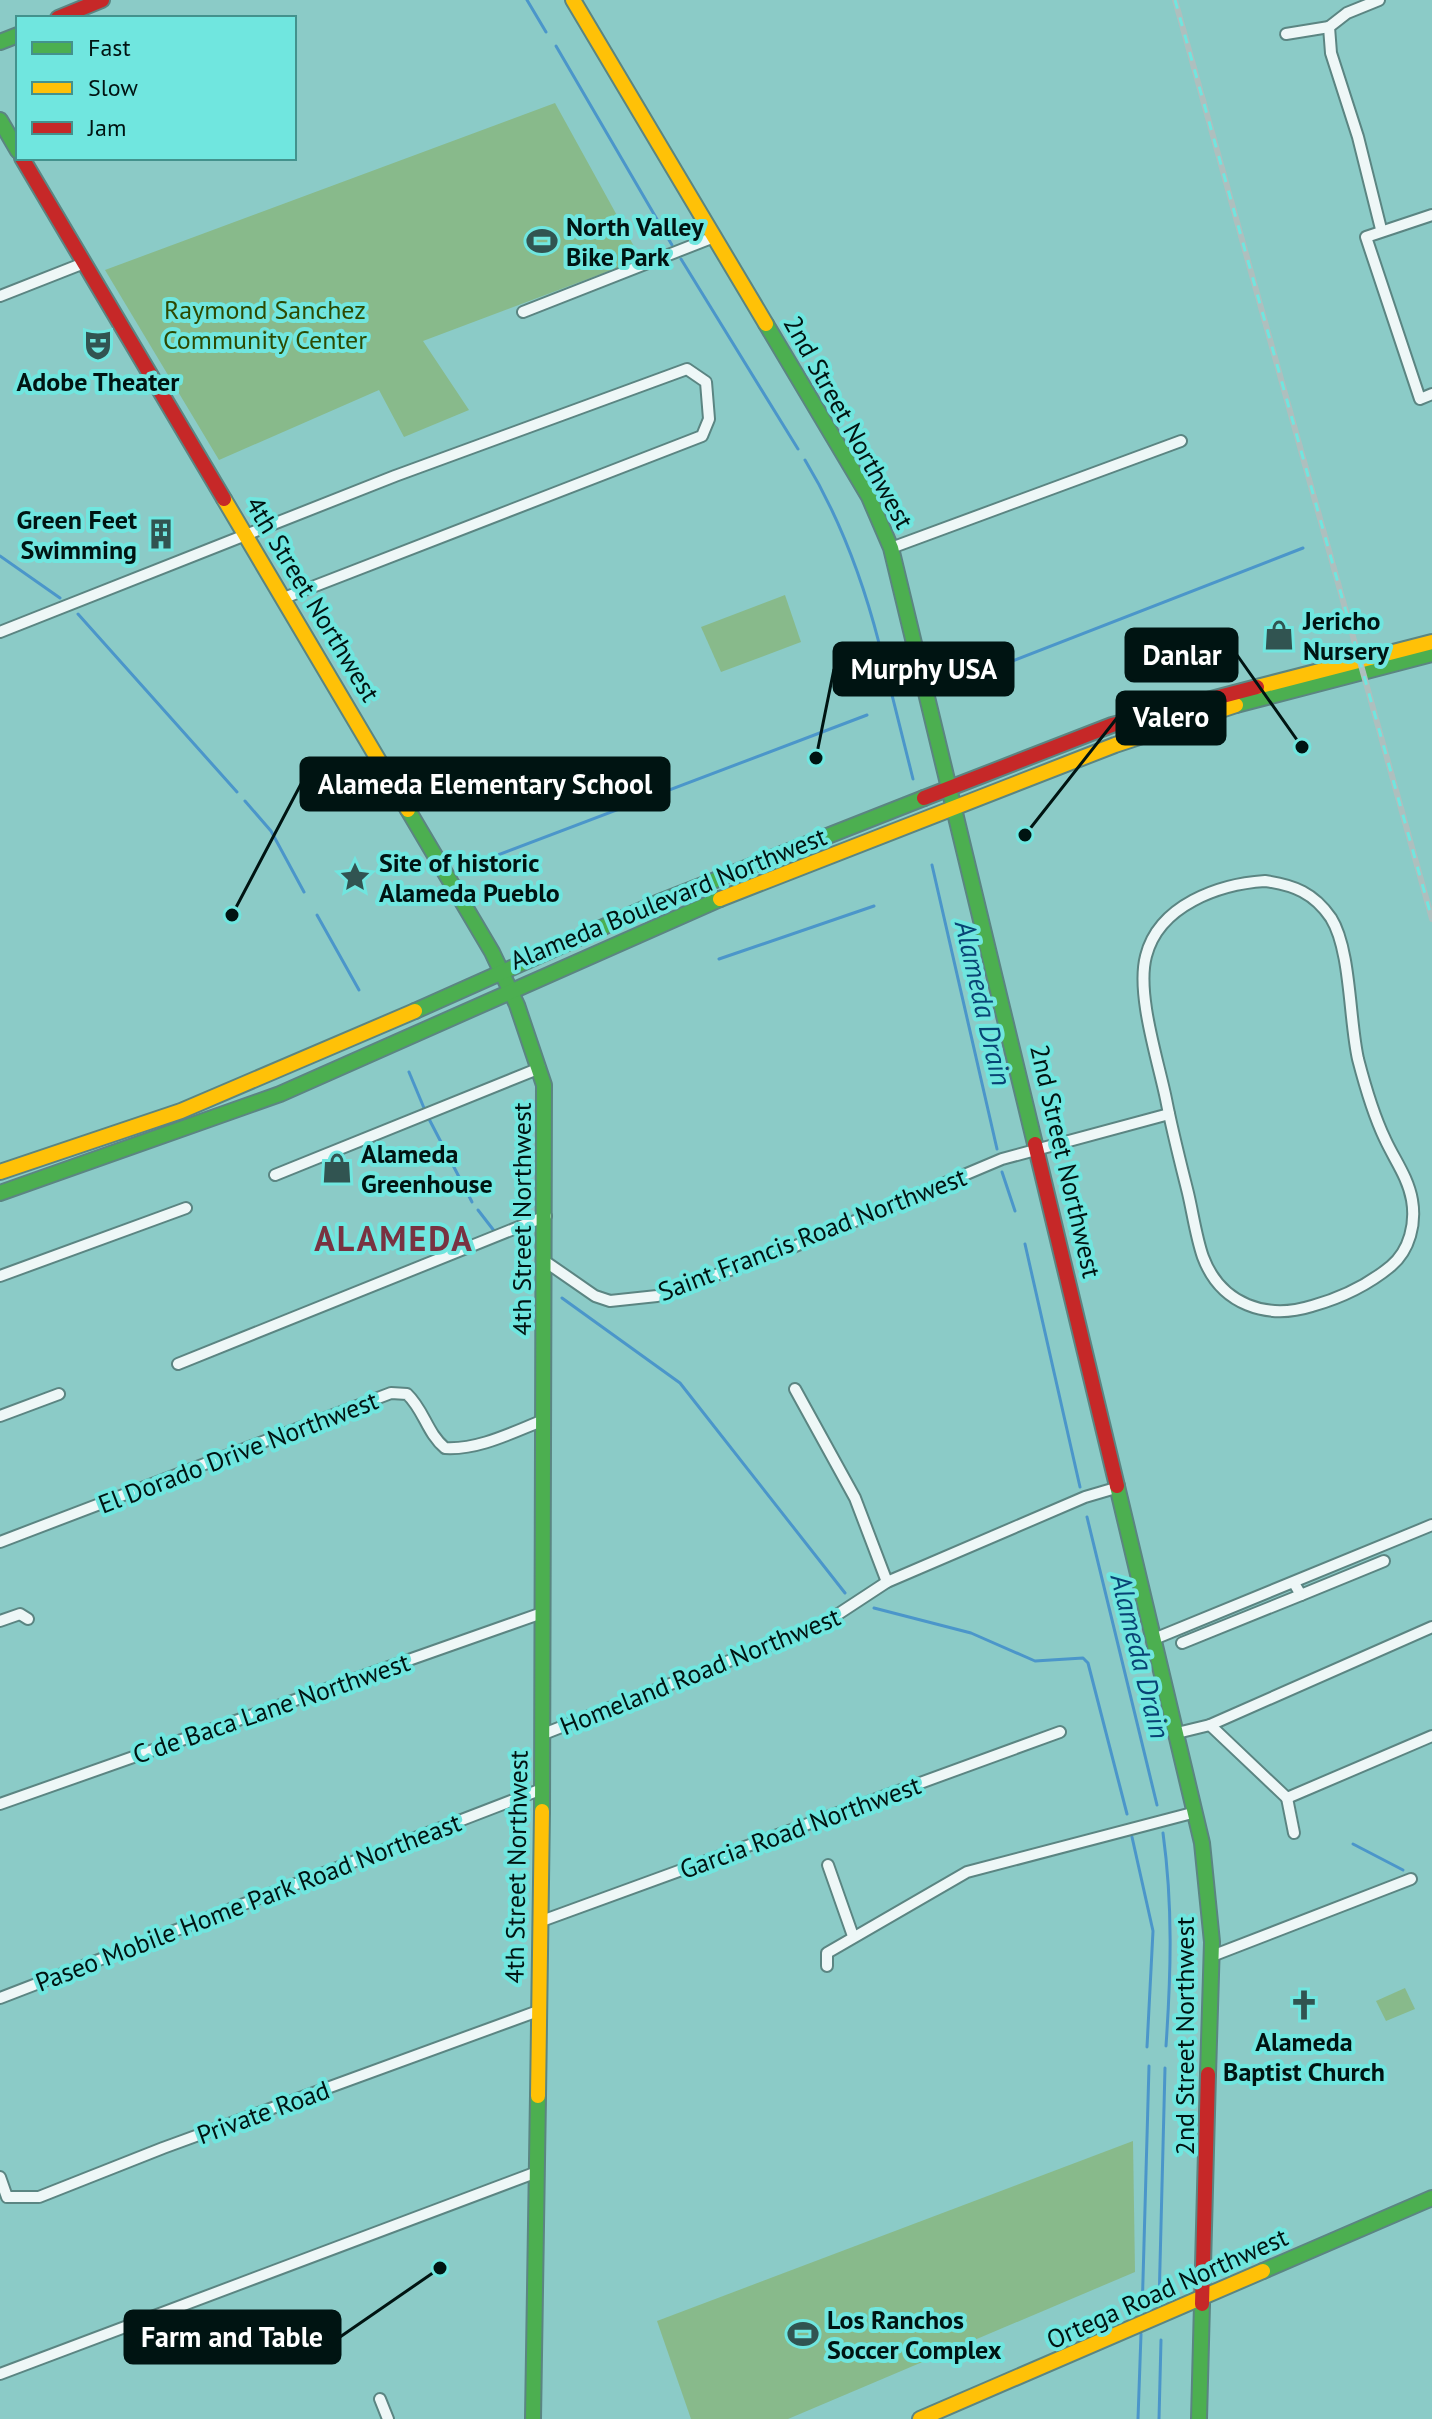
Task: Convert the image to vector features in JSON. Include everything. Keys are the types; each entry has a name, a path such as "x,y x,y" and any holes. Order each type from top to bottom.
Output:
{"main road":[{"path":"63,16 102,0"},
{"name":"2nd Street Northwest","path":"573,0 869,497 891,548 1196,1812 1212,1956 1199,2419"},
{"path":"0,120 16,148"},
{"name":"4th Street Northwest","path":"23,160 284,598 501,972 540,1068 546,1103 546,1262 533,2419"},
{"path":"1362,666 1432,642"},
{"path":"1362,666 1432,654"},
{"name":"Alameda Boulevard Northwest","path":"0,1172 181,1111 275,1074 360,1039 657,903 1112,725 1362,666"},
{"name":"Alameda Boulevard Northwest","path":"0,1193 189,1129 280,1094 667,920 1115,745 1362,666"},
{"name":"Ortega Road Northwest","path":"920,2419 1432,2198"}],"street":[{"path":"1286,34 1329,27 1347,13 1379,0"},
{"path":"1329,27 1331,53 1358,137 1381,229"},
{"path":"1432,215 1381,229 1366,237 1420,399 1432,394"},
{"path":"523,312 714,237"},
{"path":"0,296 84,263"},
{"path":"0,632 230,539 247,536 395,476 687,369 706,382 709,419 702,436 284,598"},
{"path":"891,548 1181,441"},
{"path":"1265,881 1307,893 1333,921 1343,947 1351,1026 1359,1062 1372,1108 1404,1175 1412,1201 1410,1242 1396,1262 1376,1278 1336,1299 1288,1313 1264,1312 1240,1301 1217,1280 1204,1258 1169,1114 1143,980 1146,955 1156,934 1173,914 1198,898 1238,883 1265,881"},
{"path":"275,1175 540,1068"},
{"name":"Saint Francis Road Northwest","path":"546,1262 595,1296 610,1301 657,1296 801,1245 1002,1159 1169,1114"},
{"path":"0,1276 186,1208"},
{"path":"178,1364 546,1216"},
{"path":"795,1389 855,1498 887,1582"},
{"name":"El Dorado Drive Northwest","path":"0,1542 391,1393 407,1394 419,1405 430,1432 445,1448 459,1449 490,1441 544,1420"},
{"path":"0,1416 59,1394"},
{"name":"Homeland Road Northwest","path":"541,1735 823,1624 887,1582 1085,1497 1119,1487"},
{"path":"1154,1639 1432,1525"},
{"path":"1182,1643 1384,1561"},
{"path":"1294,1583 1301,1595"},
{"name":"C de Baca Lane Northwest","path":"0,1804 542,1613"},
{"path":"0,1621 20,1614 28,1619"},
{"path":"1177,1733 1210,1725 1432,1627"},
{"path":"1210,1725 1287,1798 1294,1833"},
{"name":"Garcia Road Northwest","path":"539,1922 1060,1732"},
{"path":"1287,1798 1432,1736"},
{"name":"Paseo Mobile Home Park Road Northeast","path":"0,1998 542,1789"},
{"path":"827,1966 827,1953 967,1872 1196,1812"},
{"path":"828,1865 853,1936"},
{"path":"1212,1956 1411,1879"},
{"name":"Private Road","path":"0,2177 7,2197 39,2197 163,2148 538,2011"},
{"path":"0,2374 537,2172"},
{"path":"380,2399 388,2419"}],"green space":[{"name":"Raymond Sanchez Community Center","path":"555,103 641,259 423,341 469,410 404,437 379,390 219,460 105,270"},
{"path":"785,595 801,642 721,672 701,627"},
{"path":"1405,1988 1415,2009 1386,2021 1376,2001"},
{"path":"1133,2141 1135,2272 788,2419 691,2419 657,2321"}],"waterway":[{"name":"Alameda Drain","path":"527,0 546,32"},
{"name":"Alameda Drain","path":"556,46 672,245"},
{"name":"Alameda Drain","path":"681,259 798,449"},
{"name":"Alameda Drain","path":"805,460 849,548 879,643"},
{"path":"948,686 1303,548"},
{"path":"0,556 60,598"},
{"path":"78,614 237,792"},
{"name":"Alameda Drain","path":"883,659 913,779"},
{"path":"461,869 867,715"},
{"path":"245,801 271,831 304,892"},
{"name":"Alameda Drain","path":"932,865 997,1149"},
{"path":"719,959 874,906"},
{"path":"317,915 359,990"},
{"path":"409,1072 424,1108"},
{"path":"428,1117 472,1202"},
{"path":"1002,1172 1015,1211"},
{"path":"478,1210 495,1232"},
{"name":"Alameda Drain","path":"1025,1244 1080,1487"},
{"path":"562,1298 680,1383 845,1593"},
{"name":"Alameda Drain","path":"1087,1517 1157,1805"},
{"path":"874,1608 971,1633 1035,1661 1083,1658 1088,1663 1127,1814"},
{"name":"Alameda Drain","path":"1163,1833 1170,1940 1166,2046"},
{"path":"1132,1837 1153,1931 1147,2047"},
{"path":"1353,1844 1403,1870"},
{"path":"1142,2315 1149,2066"},
{"name":"Alameda Drain","path":"1159,2304 1165,2068"},
{"path":"1138,2419 1141,2334"},
{"name":"Alameda Drain","path":"1159,2419 1161,2340"}],"railway":[{"path":"1175,0 1432,919"}],"traffic: fast":[{"path":"0,42 16,36"},
{"path":"0,120 16,148"},
{"path":"766,324 869,497 891,548 1035,1144"},
{"path":"1236,705 1432,654"},
{"path":"415,1011 657,903 924,798"},
{"path":"408,810 492,952 517,1005 544,1085 542,1811"},
{"path":"0,1193 280,1094 720,899"},
{"path":"1117,1486 1202,1843 1212,1942 1208,2074"},
{"path":"533,2419 538,2096"},
{"path":"1263,2271 1432,2198"},
{"path":"1199,2419 1202,2304"}],"traffic: slow":[{"path":"573,0 766,324"},
{"path":"224,499 408,810"},
{"path":"1257,687 1432,642"},
{"path":"720,899 1115,745 1236,705"},
{"path":"0,1172 181,1111 415,1011"},
{"path":"538,2096 542,1811"},
{"path":"920,2419 1263,2271"}],"traffic: jam":[{"path":"63,16 102,0"},
{"path":"23,160 224,499"},
{"path":"924,798 1112,725 1257,687"},
{"path":"1035,1144 1117,1486"},
{"path":"1202,2304 1208,2074"}],"place":[{"name":"North Valley Bike Park","path":"542,241"},
{"name":"Adobe Theater","path":"98,345"},
{"name":"Green Feet Swimming","path":"161,534"},
{"name":"Jericho Nursery","path":"1279,635"},
{"name":"Danlar","path":"1302,747"},
{"name":"Murphy USA","path":"816,758"},
{"name":"Valero","path":"1025,835"},
{"name":"Site of historic Alameda Pueblo","path":"355,877"},
{"name":"Alameda Elementary School","path":"232,915"},
{"name":"Alameda Greenhouse","path":"337,1168"},
{"name":"Alameda Baptist Church","path":"1304,2005"},
{"name":"Farm and Table","path":"440,2268"},
{"name":"Los Ranchos Soccer Complex","path":"803,2334"}],"district":[{"name":"ALAMEDA","path":"394,1238"}]}
